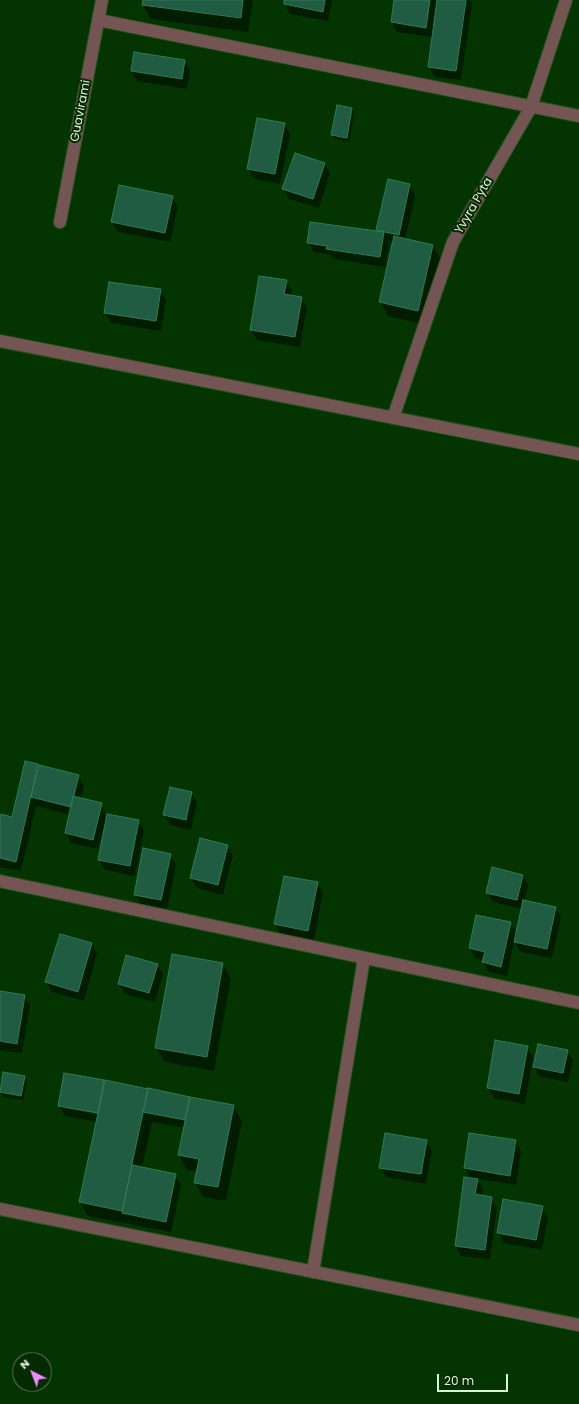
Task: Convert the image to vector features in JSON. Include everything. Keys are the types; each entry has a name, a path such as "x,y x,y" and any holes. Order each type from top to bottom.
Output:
{"street":[{"name":"Guavirami","path":"60,222 102,0"},
{"name":"Yvyra Pyta","path":"393,418 453,242 530,107 566,0"},
{"path":"98,20 579,116"},
{"path":"0,341 579,454"},
{"path":"0,880 579,1004"},
{"path":"314,1272 364,958"},
{"path":"0,1209 579,1325"}],"building":[{"path":"143,0 243,0 241,18 142,5"},
{"path":"284,0 325,0 323,12 284,4"},
{"path":"394,0 430,0 426,28 391,22"},
{"path":"437,0 466,0 456,71 428,67"},
{"path":"134,52 185,60 182,79 131,71"},
{"path":"337,105 352,108 347,138 331,135"},
{"path":"257,118 285,123 275,174 247,169"},
{"path":"295,153 325,163 313,199 282,189"},
{"path":"388,179 410,184 399,235 376,230"},
{"path":"119,185 173,196 165,233 111,222"},
{"path":"310,222 384,232 380,257 326,249 327,246 307,243"},
{"path":"394,236 433,245 418,311 379,302"},
{"path":"259,276 287,280 284,294 302,297 295,337 250,330"},
{"path":"109,282 161,289 156,321 104,313"},
{"path":"25,761 38,764 16,862 0,858 0,818 1,814 12,817"},
{"path":"39,765 79,775 71,807 31,797"},
{"path":"170,787 192,792 186,820 163,815"},
{"path":"73,796 102,803 93,840 65,833"},
{"path":"107,814 139,820 130,866 98,860"},
{"path":"200,838 228,845 218,885 190,878"},
{"path":"143,848 171,854 161,900 134,895"},
{"path":"492,867 523,875 517,900 486,893"},
{"path":"284,876 318,882 308,931 274,924"},
{"path":"523,900 556,907 547,949 514,942"},
{"path":"476,915 511,922 501,967 482,962 485,952 469,948"},
{"path":"60,934 92,943 78,992 45,982"},
{"path":"172,954 223,963 207,1057 155,1048"},
{"path":"126,955 158,964 149,993 118,984"},
{"path":"0,991 25,995 17,1044 0,1041"},
{"path":"495,1040 528,1046 519,1094 487,1088"},
{"path":"538,1044 568,1050 563,1073 533,1067"},
{"path":"3,1072 25,1076 21,1096 0,1092"},
{"path":"64,1073 104,1080 98,1113 58,1106"},
{"path":"105,1080 148,1089 122,1211 79,1202"},
{"path":"148,1088 190,1097 185,1120 143,1112"},
{"path":"190,1097 234,1105 218,1187 194,1183 199,1159 178,1155"},
{"path":"385,1133 427,1140 421,1174 379,1168"},
{"path":"469,1133 516,1140 510,1176 464,1168"},
{"path":"132,1165 176,1174 166,1222 122,1213"},
{"path":"464,1177 478,1179 475,1194 492,1197 485,1250 455,1246"},
{"path":"503,1199 543,1206 536,1240 497,1233"}]}
